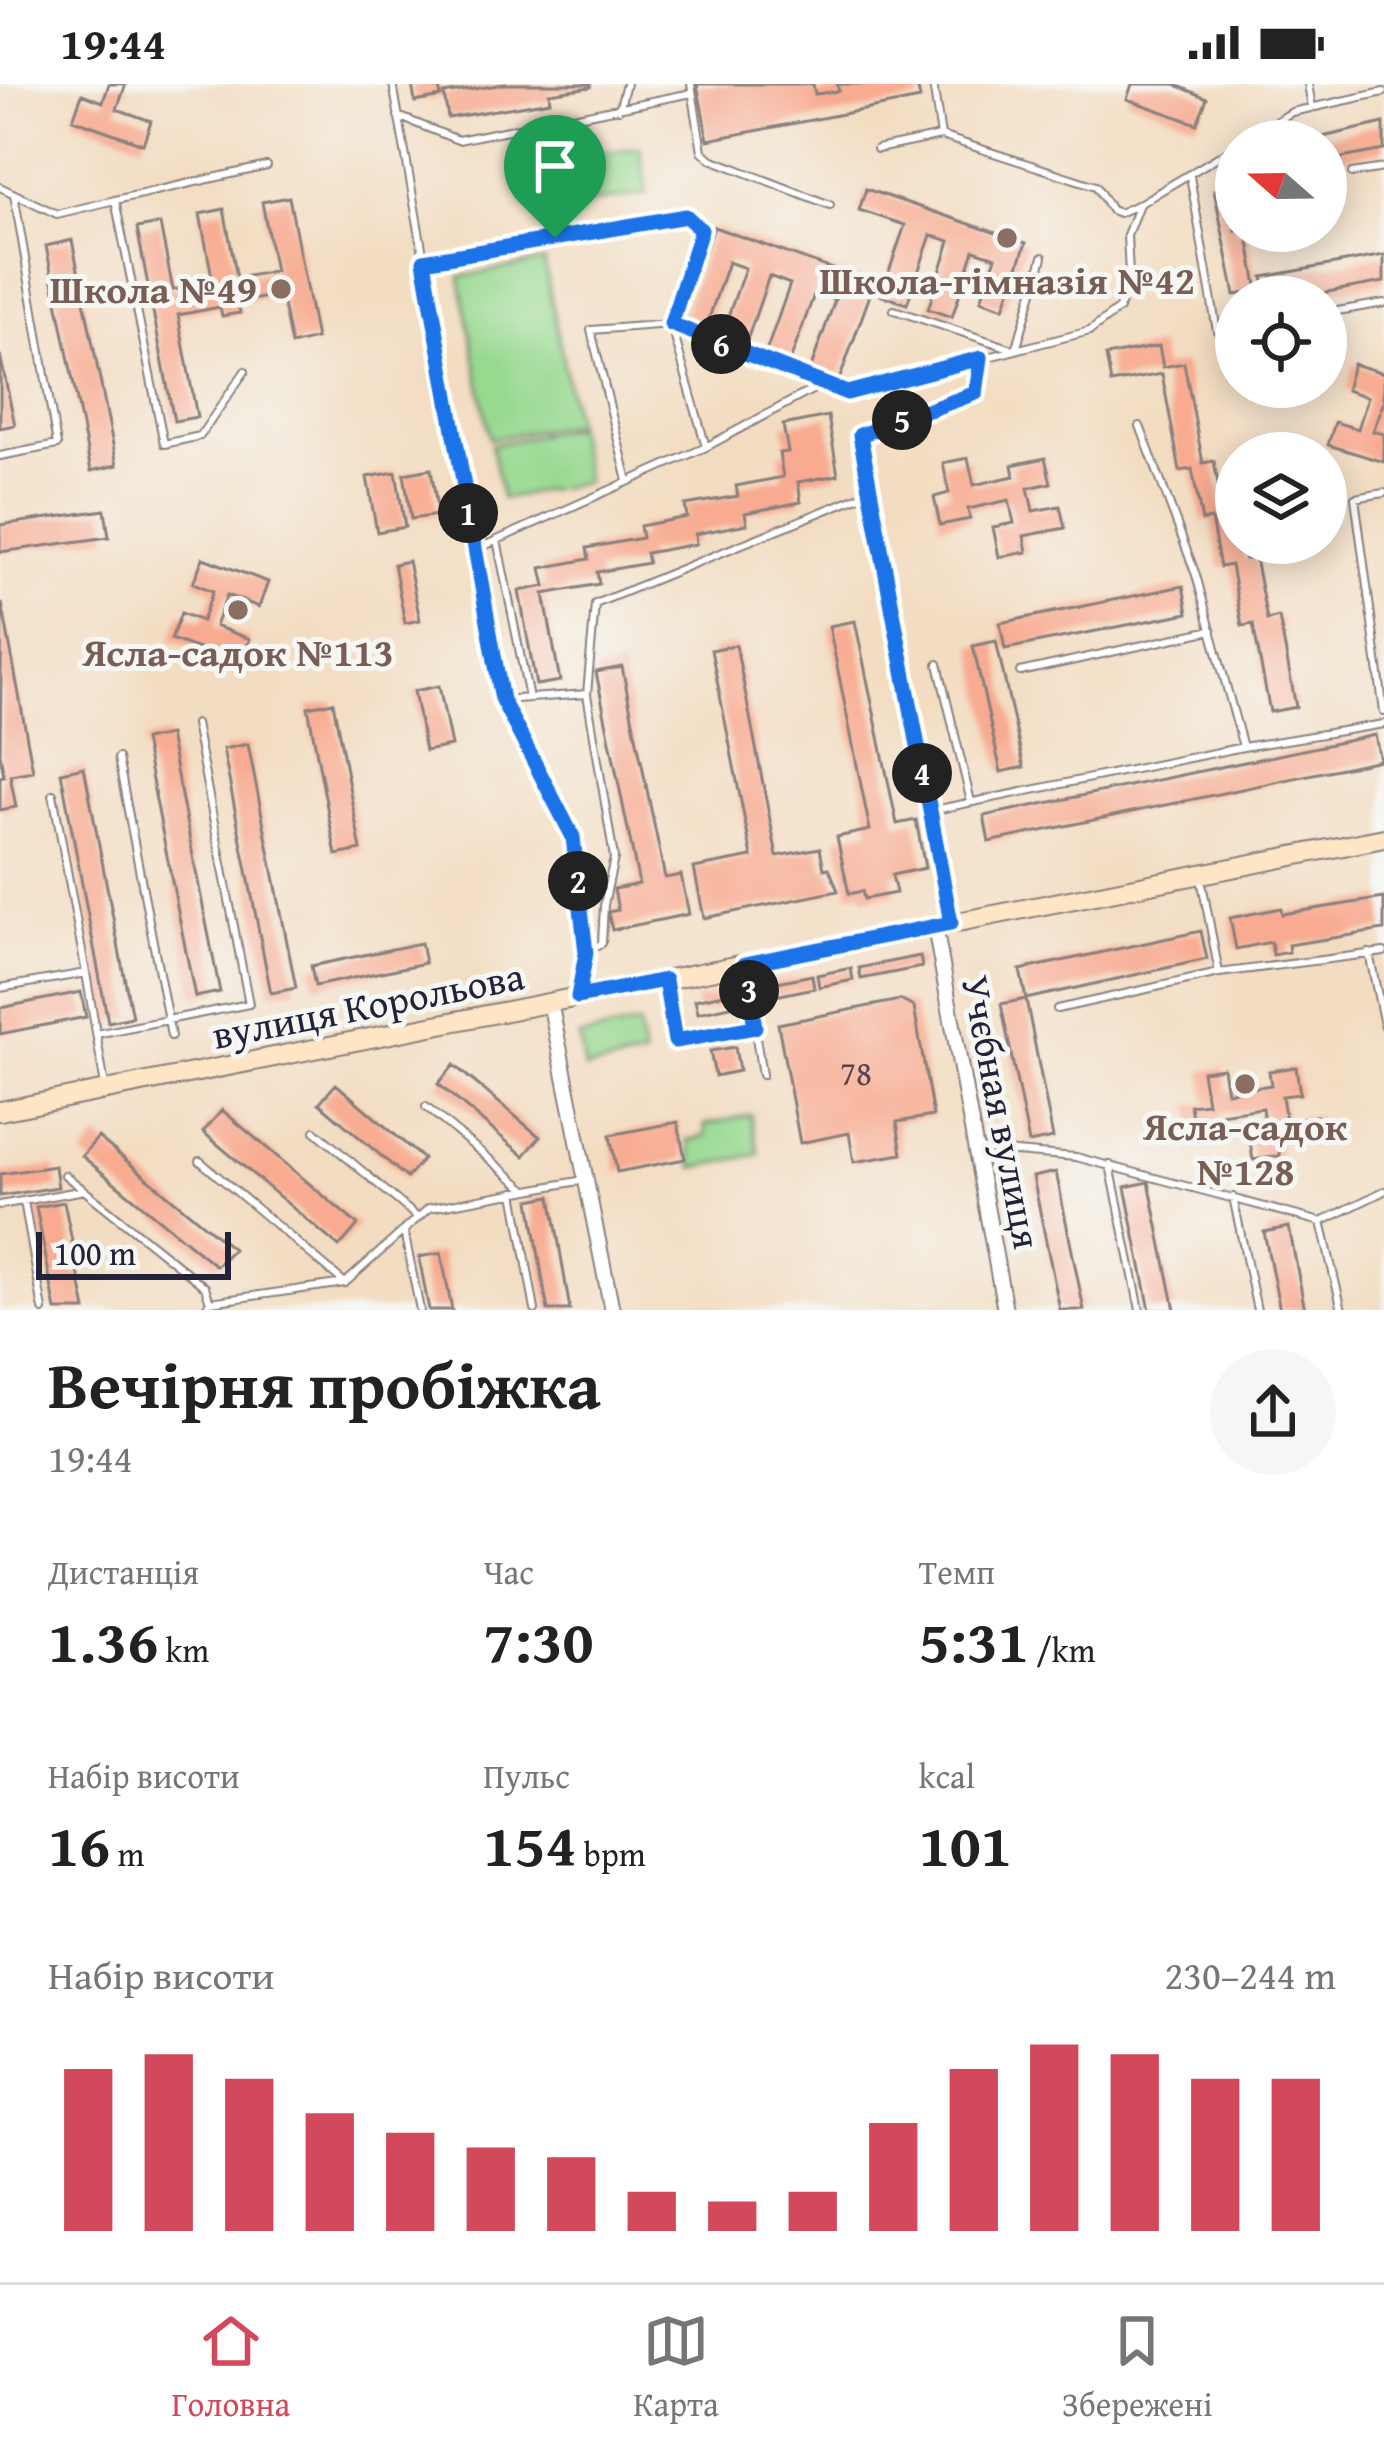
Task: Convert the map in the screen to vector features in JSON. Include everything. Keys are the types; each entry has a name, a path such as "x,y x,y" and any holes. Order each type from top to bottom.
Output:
{"street":[{"name":"вулиця Корольова","path":"0,1111 1384,838"},
{"name":"Учєбная вулиця","path":"943,925 1005,1310"},
{"path":"550,1003 612,1310"}],"lane":[{"path":"393,84 502,700 573,837 586,953 578,997"},
{"path":"619,109 626,84"},
{"path":"933,84 940,136"},
{"path":"1308,84 1312,107"},
{"path":"398,116 458,140 619,109 691,88 702,151 711,159 830,206"},
{"path":"1279,120 1292,112 1384,92"},
{"path":"877,149 940,136 1096,186 1111,210 1119,213 1215,158"},
{"path":"0,187 57,214 267,166"},
{"path":"1352,173 1384,168"},
{"path":"1190,174 1215,319"},
{"path":"0,456 57,445 14,194"},
{"path":"115,200 164,444 200,436 245,371"},
{"path":"628,481 591,330 671,324 847,393 1090,331 1120,309 1129,275 1127,235 1139,204"},
{"path":"424,261 686,216 701,230 671,324 706,447"},
{"path":"1016,350 1043,257"},
{"path":"1347,309 1384,303"},
{"path":"893,310 1016,350"},
{"path":"943,925 929,811 860,435 976,393 981,358"},
{"path":"475,550 706,447 823,384"},
{"path":"1140,426 1196,574 1243,747"},
{"path":"586,953 602,943 614,858 587,694 595,604 870,492"},
{"path":"1384,493 1355,498 1384,712"},
{"path":"497,540 529,698"},
{"path":"1020,671 1212,630"},
{"path":"938,664 971,802"},
{"path":"502,700 587,694"},
{"path":"96,1034 249,1004 195,724"},
{"path":"929,811 1243,747 1384,724"},
{"path":"118,758 171,1036"},
{"path":"53,794 106,1090"},
{"path":"1201,874 1220,974"},
{"path":"1057,1009 1220,974 1384,952"},
{"path":"1369,953 1384,1025"},
{"path":"745,964 762,1076"},
{"path":"0,988 86,973"},
{"path":"665,980 675,1041 755,1027"},
{"path":"426,1107 527,1190"},
{"path":"315,1131 418,1218"},
{"path":"977,1149 1076,1157 1321,1222 1384,1191"},
{"path":"200,1161 345,1282"},
{"path":"1110,1165 1140,1310"},
{"path":"65,1175 205,1287 210,1302"},
{"path":"203,1310 210,1302 345,1282 429,1208 586,1179"},
{"path":"0,1205 85,1190"},
{"path":"514,1192 535,1310"},
{"path":"1233,1197 1257,1310"},
{"path":"24,1201 43,1310"},
{"path":"1321,1222 1342,1310"},
{"path":"404,1230 420,1310"}],"green space":[{"path":"640,147 647,194 569,206 562,159"},
{"path":"544,261 575,423 490,439 460,277"},
{"path":"575,427 586,482 502,499 491,445"},
{"path":"638,1025 644,1057 585,1069 579,1037"},
{"path":"751,1115 759,1154 694,1168 688,1140 706,1136 705,1125"}],"building":[{"path":"109,84 126,84 117,109 151,121 143,144 73,119 82,94 103,102"},
{"path":"412,84 438,84 441,97 415,102"},
{"path":"504,84 591,87 549,93 550,101 448,118 444,94"},
{"path":"697,84 813,84 815,94 839,91 837,84 917,84 920,99 708,140"},
{"path":"1132,84 1174,84 1207,98 1197,124 1127,99"},
{"path":"1384,123 1384,150 1347,157 1347,131"},
{"path":"866,189 1026,243 1004,308 981,300 996,257 974,250 952,317 928,309 950,241 931,235 907,304 881,295 905,225 859,210"},
{"path":"289,197 316,339 291,345 281,294 238,303 240,313 222,316 220,307 178,315 197,417 174,421 137,228 160,224 173,290 213,282 200,214 224,209 237,278 275,271 262,202"},
{"path":"714,227 874,284 839,380 810,370 835,300 815,292 790,361 766,352 790,284 769,276 746,343 722,334 745,268 728,262 706,327 681,318"},
{"path":"72,240 117,465 91,471 46,246"},
{"path":"1226,252 1251,252 1255,276 1231,276"},
{"path":"1384,255 1384,282 1347,289 1347,276 1268,276"},
{"path":"1159,346 1163,367 1184,363 1203,463 1214,461 1215,466 1215,540 1211,519 1202,521 1192,469 1180,471 1162,374 1111,383 1106,356"},
{"path":"0,355 15,425 0,428"},
{"path":"1353,364 1384,373 1384,403 1373,431 1384,434 1384,462 1347,451 1347,432 1332,432 1335,422 1358,429 1368,397 1347,386"},
{"path":"828,416 838,475 798,482 801,502 745,513 747,524 695,534 696,544 646,553 648,563 597,572 599,584 544,594 560,681 536,685 519,591 545,586 541,568 589,559 587,548 642,538 640,526 687,517 685,505 738,496 736,486 783,477 779,453 788,452 783,425"},
{"path":"968,458 974,485 1014,476 1012,465 1045,458 1051,483 1028,488 1033,511 1060,506 1065,528 1024,536 1027,552 999,557 993,527 1014,523 1009,500 968,509 970,519 940,525 934,497 949,493 943,463"},
{"path":"431,469 438,515 411,519 404,474"},
{"path":"396,472 405,527 377,532 367,477"},
{"path":"105,510 109,537 0,552 0,525"},
{"path":"203,558 268,582 259,607 227,595 215,626 250,639 240,664 171,639 181,613 202,621 213,591 193,583"},
{"path":"408,561 420,620 405,623 394,564"},
{"path":"1219,564 1256,564 1267,620 1279,617 1296,707 1270,712 1253,624 1242,626 1231,565"},
{"path":"1183,586 1188,613 1005,649 1000,623"},
{"path":"2,603 33,771 10,775 16,807 0,810 0,777 4,776 0,754"},
{"path":"855,621 897,824 916,820 925,868 892,875 896,893 864,899 862,891 849,894 837,837 870,830 829,626"},
{"path":"996,641 1024,767 1001,772 973,646"},
{"path":"736,645 777,856 820,848 824,869 829,868 838,891 704,918 694,868 752,857 711,650"},
{"path":"622,667 665,878 681,875 689,914 612,930 608,912 618,910 614,889 639,884 596,672"},
{"path":"439,686 451,746 425,751 414,691"},
{"path":"333,702 361,850 336,855 308,707"},
{"path":"169,735 220,992 195,997 144,740"},
{"path":"1375,735 1380,760 989,842 984,816"},
{"path":"248,744 296,988 271,993 223,749"},
{"path":"84,767 132,1017 108,1022 61,772"},
{"path":"1384,898 1384,930 1288,945 1289,952 1273,955 1271,942 1236,949 1230,918"},
{"path":"1201,931 1207,959 1026,999 1020,970"},
{"path":"421,943 425,963 315,986 311,966"},
{"path":"920,956 922,967 861,979 859,968"},
{"path":"851,968 853,980 819,987 817,975"},
{"path":"812,975 814,988 761,999 758,986"},
{"path":"742,990 744,1003 698,1013 695,1000"},
{"path":"81,992 86,1017 0,1034 0,1008"},
{"path":"1026,999 1053,1138 1029,1143 1001,1004"},
{"path":"900,1000 914,1007 933,1116 897,1122 902,1154 854,1162 849,1133 800,1143 778,1024"},
{"path":"735,1047 739,1071 715,1076 710,1051"},
{"path":"454,1065 540,1137 524,1156 438,1084"},
{"path":"1296,1067 1300,1094 1282,1096 1286,1121 1316,1116 1319,1136 1278,1142 1280,1156 1253,1160 1249,1135 1266,1132 1262,1108 1220,1114 1222,1126 1194,1130 1190,1105 1207,1103 1202,1071 1223,1068 1227,1092 1271,1085 1269,1071"},
{"path":"336,1084 423,1159 407,1178 319,1103"},
{"path":"222,1110 358,1225 339,1247 203,1132"},
{"path":"678,1122 685,1159 617,1172 610,1135"},
{"path":"98,1137 233,1249 216,1266 82,1156"},
{"path":"55,1166 58,1187 0,1196 0,1174"},
{"path":"1056,1172 1084,1310 1060,1310 1033,1177"},
{"path":"1149,1182 1175,1310 1150,1310 1125,1187"},
{"path":"551,1196 570,1310 548,1310 545,1294 530,1200"},
{"path":"64,1202 86,1310 56,1310 36,1207"},
{"path":"1289,1227 1305,1310 1280,1310 1264,1232"},
{"path":"441,1253 452,1310 429,1310 419,1257"}],"place":[{"name":"Школа-гімназія №42","path":"1007,238"},
{"name":"Школа №49","path":"281,289"},
{"name":"Ясла-садок №113","path":"238,610"},
{"name":"Ясла-садок №128","path":"1245,1084"}],"route":[{"path":"686,216 701,230 671,324 847,393 981,358 976,393 860,435 951,923 745,964 755,1027 675,1041 665,980 578,997 586,953 573,837 502,700 424,261 555,238 686,216"}]}
